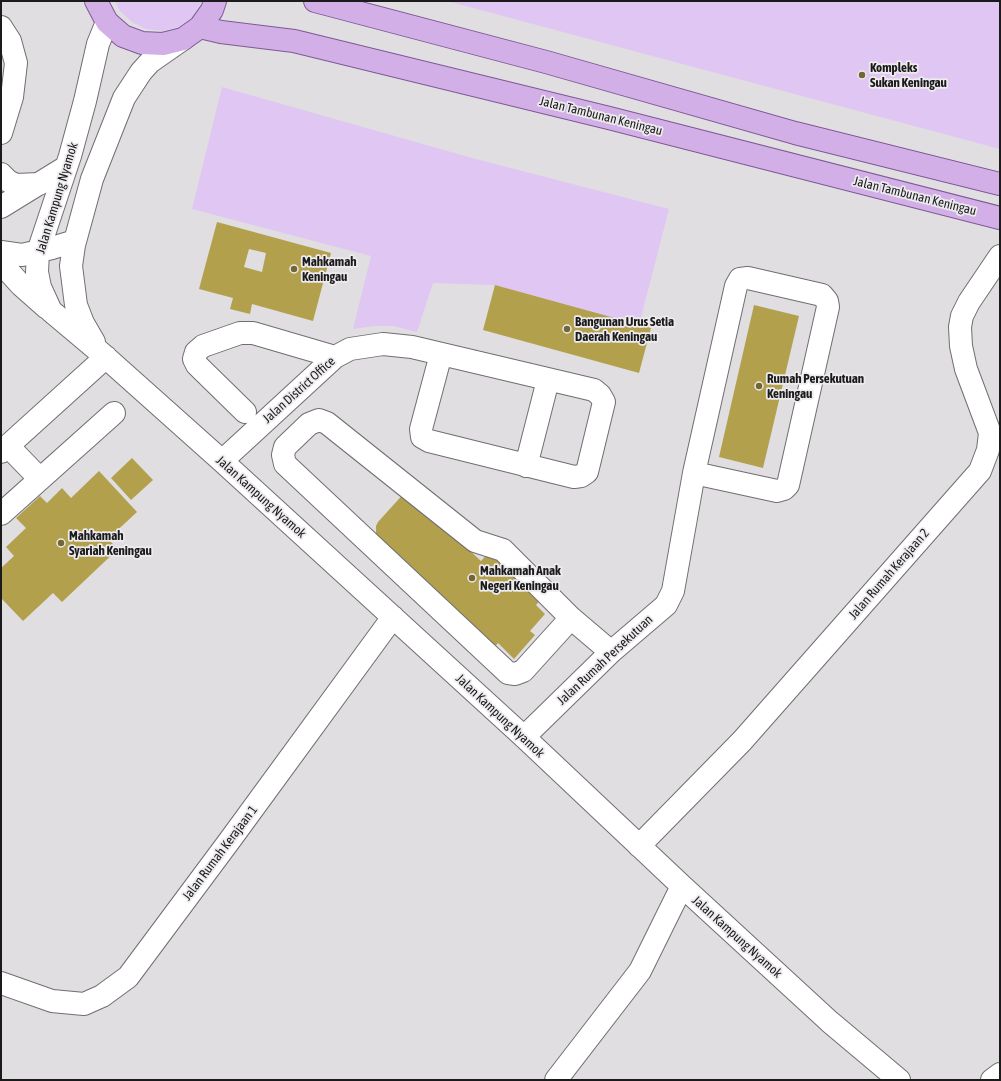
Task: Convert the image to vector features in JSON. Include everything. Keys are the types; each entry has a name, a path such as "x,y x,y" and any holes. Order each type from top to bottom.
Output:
{"main road":[{"path":"95,2 107,22 123,36 142,43 163,44 192,33 212,10 215,1"},
{"path":"315,1 546,62 795,133 1000,184"},
{"name":"Jalan Tambunan Keningau","path":"192,33 222,32 294,41 609,118 1000,218"}],"street":[{"name":"Jalan Kampung Nyamok","path":"107,22 98,44 86,101 38,252 37,272 40,287 51,311 103,355 222,461 524,737 639,846 830,1022 899,1080"},
{"path":"1,27 10,41 16,63 12,97 1,132"},
{"name":"Jalan Kampung Nyamok","path":"103,355 83,323 76,305 71,266 75,241 92,179 124,98 141,72 150,62 192,33"},
{"path":"1,207 66,167"},
{"path":"1,174 8,181 16,185 39,184"},
{"path":"1,252 16,255 38,252 75,241"},
{"name":"Jalan Rumah Kerajaan 2","path":"639,846 742,741 980,471 988,450 990,433 966,369 961,346 960,327 962,316 969,302 1000,256"},
{"path":"1,263 21,285 51,311"},
{"name":"Jalan Rumah Persekutuan","path":"524,737 610,652 666,605 673,591 694,474 736,286 740,279 748,278 822,296 827,301 828,307 788,485 777,491 694,474"},
{"path":"245,412 197,365 194,359 196,352 203,346 240,333 253,332 335,357"},
{"name":"Jalan District Office","path":"222,461 335,357 350,349 383,344 412,347 594,390 600,395 604,402 587,472 581,476 574,477 526,466"},
{"path":"441,354 421,429 422,437 429,441 526,466 548,380"},
{"path":"40,479 5,449 103,355"},
{"path":"2,512 114,412"},
{"path":"572,618 522,671 515,674 508,673 285,464 283,455 286,447 309,424 318,420 327,422 475,541 503,550 572,618 610,652"},
{"name":"Jalan Rumah Kerajaan 1","path":"1,983 52,1001 84,1004 102,996 128,977 230,840 392,617"},
{"path":"556,1080 640,971 682,886"},
{"path":"992,1080 1000,1074"}],"shaded area":[{"path":"115,1 202,1 191,19 178,27 162,31 146,29 132,22 120,11"},
{"name":"Kompleks Sukan Keningau","path":"447,1 1000,1 1000,149"},
{"path":"222,87 472,158 669,209 639,325 495,285 433,283 417,332 393,326 374,326 353,329 371,256 192,209"}],"building":[{"name":"Mahkamah Keningau","path":"217,222 331,253 313,321 252,304 250,314 230,309 233,298 199,289","holes":["249,249 266,253 262,272 244,267"]},
{"name":"Bangunan Urus Setia Daerah Keningau","path":"495,285 651,328 639,373 483,330"},
{"name":"Rumah Persekutuan Keningau","path":"754,305 799,316 763,468 719,457"},
{"path":"132,458 153,480 131,500 111,478"},
{"name":"Mahkamah Syariah Keningau","path":"99,471 137,512 108,539 118,549 62,602 53,593 23,621 1,598 1,568 14,556 6,547 26,528 16,518 40,496 47,503 62,488 71,498"},
{"name":"Mahkamah Anak Negeri Keningau","path":"406,491 481,561 492,549 544,596 536,605 545,614 530,631 535,635 514,659 498,643 494,648 376,537 376,526 378,522"}],"place":[{"name":"Kompleks Sukan Keningau","path":"862,75"},
{"name":"Mahkamah Keningau","path":"294,269"},
{"name":"Bangunan Urus Setia Daerah Keningau","path":"567,329"},
{"name":"Rumah Persekutuan Keningau","path":"759,386"},
{"name":"Mahkamah Syariah Keningau","path":"61,543"},
{"name":"Mahkamah Anak Negeri Keningau","path":"472,578"}]}
